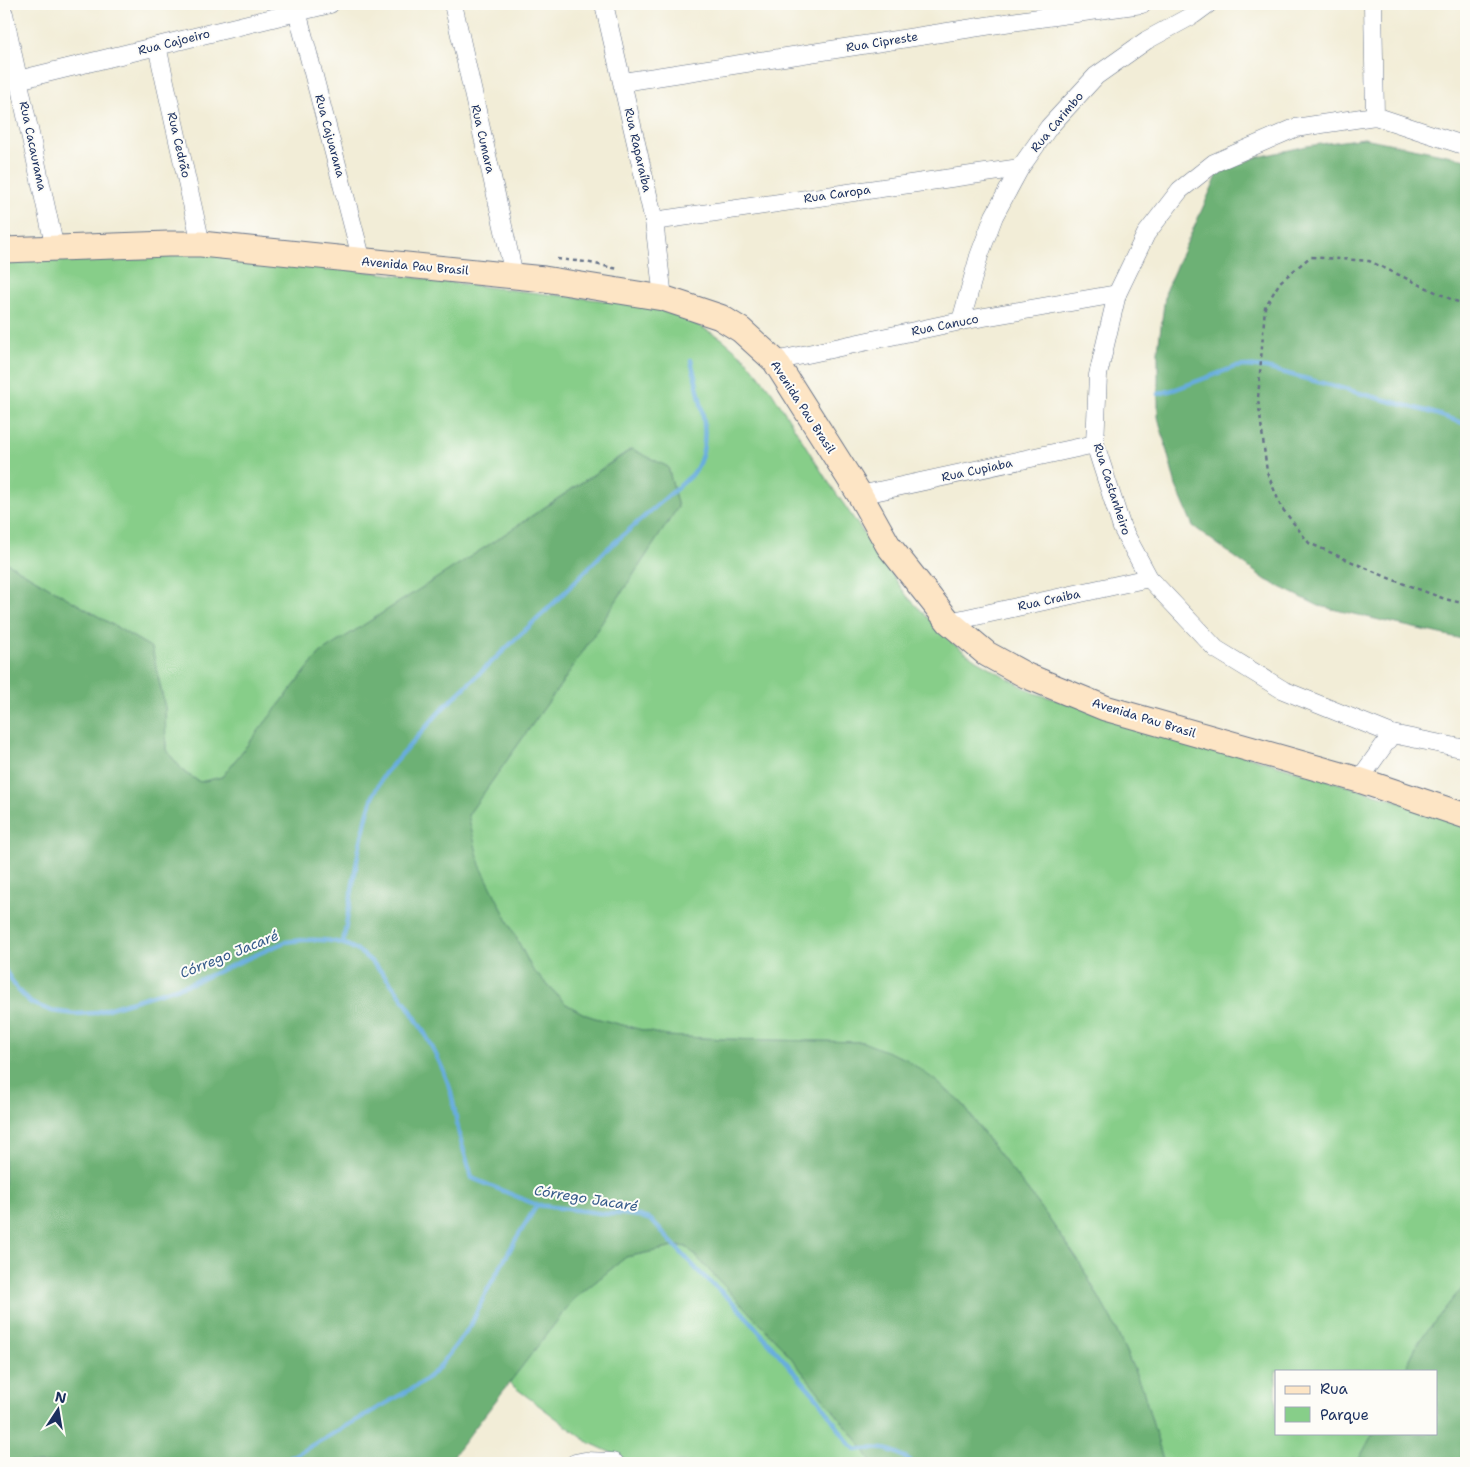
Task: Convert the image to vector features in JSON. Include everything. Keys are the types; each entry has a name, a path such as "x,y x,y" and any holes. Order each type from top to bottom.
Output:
{"main road":[{"name":"Avenida Pau Brasil","path":"4,250 201,244 514,275 663,298 720,317 741,330 775,361 860,495 888,545 949,622 987,654 1027,676 1105,708 1359,780 1466,816"}],"street":[{"name":"Rua Cajoeiro","path":"18,80 330,4"},
{"name":"Rua Cumara","path":"452,4 514,275"},
{"name":"Rua Raparaíba","path":"604,4 654,221 663,298"},
{"name":"Rua Cipreste","path":"623,82 1024,12 1142,4"},
{"name":"Rua Carimbo","path":"962,321 978,256 991,224 1020,168 1049,127 1096,76 1147,40 1193,15 1208,4"},
{"path":"1373,4 1375,116"},
{"name":"Rua Cajuarana","path":"297,12 362,261"},
{"name":"Rua Cacaurama","path":"4,14 55,249"},
{"name":"Rua Cedrão","path":"157,46 201,244"},
{"name":"Rua Castanheiro","path":"1466,146 1375,116 1295,128 1214,163 1180,190 1146,234 1117,294 1098,375 1095,444 1122,528 1149,578 1216,649 1282,690 1392,734 1466,749"},
{"name":"Rua Caropa","path":"654,221 1020,168"},
{"name":"Rua Canuco","path":"775,361 962,321 1117,294"},
{"name":"Rua Cupiaba","path":"860,495 1095,444"},
{"name":"Rua Craiba","path":"949,622 1149,578"},
{"path":"1359,780 1392,734"},
{"path":"574,1463 585,1461 615,1463"}],"path":[{"path":"1466,304 1455,301 1369,261 1310,257 1280,282 1265,307 1258,399 1267,472 1281,507 1309,543 1391,579 1445,599 1466,604"},
{"path":"557,259 586,262 623,270"}],"green space":[{"path":"1364,138 1466,159 1466,407 1460,410 1466,430 1466,640 1319,606 1266,580 1193,526 1176,486 1158,417 1158,349 1166,289 1218,174 1254,158 1307,146"},
{"path":"211,251 486,287 643,305 692,322 721,338 745,358 772,392 825,477 907,596 951,642 976,660 1034,693 1466,821 1466,1285 1419,1341 1404,1370 1275,1370 1275,1434 1372,1434 1357,1463 1164,1463 1143,1390 1113,1323 1079,1262 1040,1206 961,1102 863,1042 666,1036 586,1015 566,1004 532,969 479,865 468,815 564,680 678,507 668,467 631,449 487,546 320,653 222,777 200,782 185,773 166,750 165,708 152,648 4,561 4,254"},
{"path":"632,449 668,467 678,507 564,680 468,815 480,865 532,969 566,1004 595,1018 666,1036 863,1042 906,1059 936,1081 961,1102 1040,1206 1079,1262 1113,1323 1143,1390 1164,1463 872,1463 861,1445 784,1349 687,1247 679,1246 626,1257 573,1300 451,1459 445,1463 4,1463 4,561 152,648 165,708 166,750 185,773 200,782 222,777 320,653 487,546"},
{"path":"679,1246 687,1247 784,1349 861,1445 872,1463 633,1463 588,1442 509,1383 573,1300 626,1257"},
{"path":"1466,1285 1466,1463 1357,1463 1372,1434 1438,1434 1438,1370 1404,1370 1419,1341"}],"waterway":[{"path":"343,943 359,849 368,812 374,794 385,773 444,707 555,602 606,550 692,475 699,463 705,434 701,403 691,360"},
{"path":"1158,394 1235,367 1246,366 1266,368 1430,412 1466,424"},
{"name":"Córrego Jacaré","path":"4,969 18,990 31,1003 52,1011 75,1014 94,1013 192,983 285,942 327,940 341,943 358,951 391,983 422,1028 434,1051 450,1089 459,1134 472,1178 537,1205 639,1216 651,1220 700,1273 735,1304 818,1399 848,1442 856,1450 886,1449 899,1454 912,1463"},
{"path":"281,1463 420,1384 437,1370 471,1325 484,1296 537,1205"}]}
